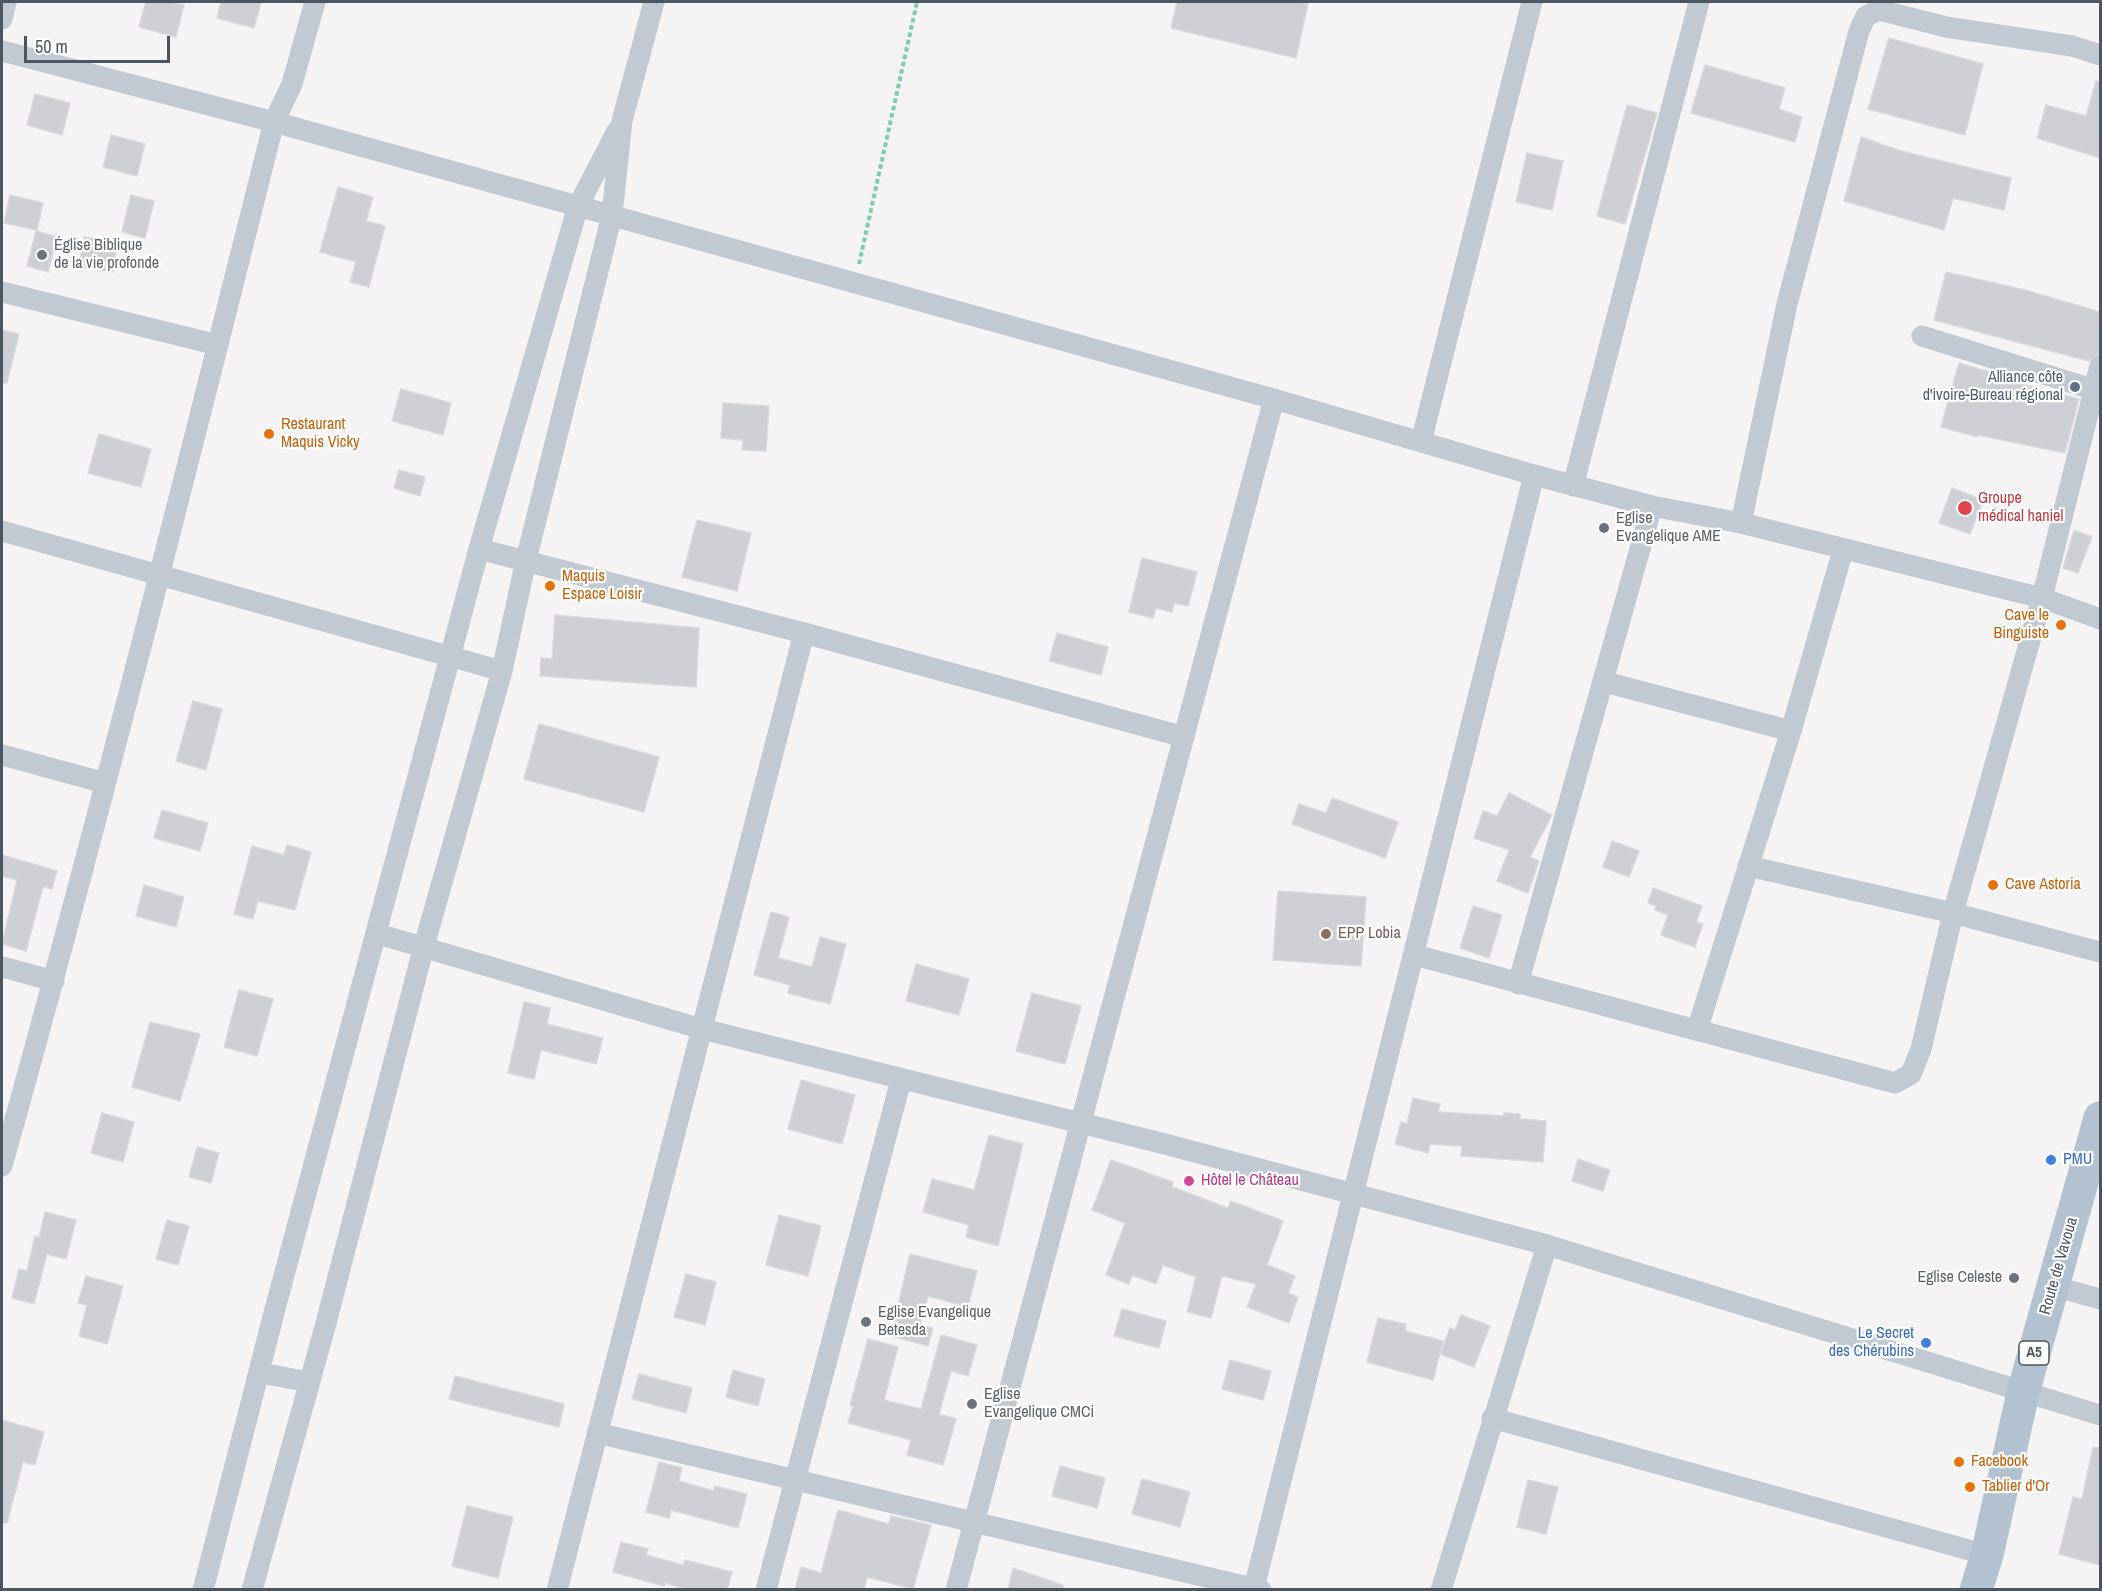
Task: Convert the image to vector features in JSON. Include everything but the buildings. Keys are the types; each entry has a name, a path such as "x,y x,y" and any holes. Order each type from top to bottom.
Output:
{"main road":[{"name":"Route de Vavoua","path":"1976,1590 1987,1555 2023,1393 2100,1118"}],"street":[{"path":"2,18 6,2"},
{"path":"2,1166 54,981 161,574 274,122 292,84 315,2"},
{"path":"252,1590 424,946 502,671 526,560 612,215 622,121 654,2"},
{"path":"1421,442 1532,2"},
{"path":"1573,486 1699,2"},
{"path":"1741,523 1787,304 1859,31 1866,16 1879,10 1946,27 2072,46 2100,56"},
{"path":"2,51 274,122 855,282 1274,399 1534,476 1652,506 1741,523 2042,598 2100,619"},
{"path":"203,1590 261,1373 275,1309 378,934 479,549 578,206 622,121"},
{"path":"2,292 218,345"},
{"path":"1922,336 2095,390"},
{"path":"1415,955 1895,1083 1911,1074 1921,1049 1953,914 2042,598 2100,366"},
{"path":"956,1590 1083,1123 1274,399"},
{"path":"597,1433 974,1520 1258,1589 1353,1193 1415,955 1534,476"},
{"path":"1518,984 1605,682 1652,506"},
{"path":"2,531 502,671"},
{"path":"479,549 804,633 1184,737"},
{"path":"1697,1030 1791,731 1843,550"},
{"path":"557,1590 804,633"},
{"path":"1605,682 1791,731"},
{"path":"2,755 105,783"},
{"path":"1748,866 1953,914 2100,952"},
{"path":"378,934 702,1029 901,1080 1083,1123 1547,1245 2100,1415"},
{"path":"2,967 54,981"},
{"path":"766,1590 901,1080"},
{"path":"1441,1590 1547,1245"},
{"path":"2053,1286 2100,1299"},
{"path":"261,1373 309,1382"},
{"path":"1492,1418 1987,1555"}],"path":[{"path":"855,282 917,2"}],"place":[{"name":"Église Biblique de la vie profonde","path":"42,255"},
{"name":"Alliance côte d'ivoire-Bureau régional","path":"2075,387"},
{"name":"Restaurant Maquis Vicky","path":"269,434"},
{"name":"Groupe médical haniel","path":"1965,508"},
{"name":"Eglise Evangelique AME","path":"1604,528"},
{"name":"Maquis Espace Loisir","path":"550,586"},
{"name":"Cave le Binguiste","path":"2061,625"},
{"name":"Cave Astoria","path":"1993,885"},
{"name":"EPP Lobia","path":"1326,934"},
{"name":"PMU","path":"2051,1160"},
{"name":"Hôtel le Château","path":"1189,1181"},
{"name":"Eglise Celeste","path":"2014,1278"},
{"name":"Eglise Evangelique Betesda","path":"866,1322"},
{"name":"Le Secret des Chérubins","path":"1926,1343"},
{"name":"Eglise Evangelique CMCi","path":"972,1404"},
{"name":"Facebook","path":"1959,1462"},
{"name":"Tablier d'Or","path":"1970,1487"}]}
